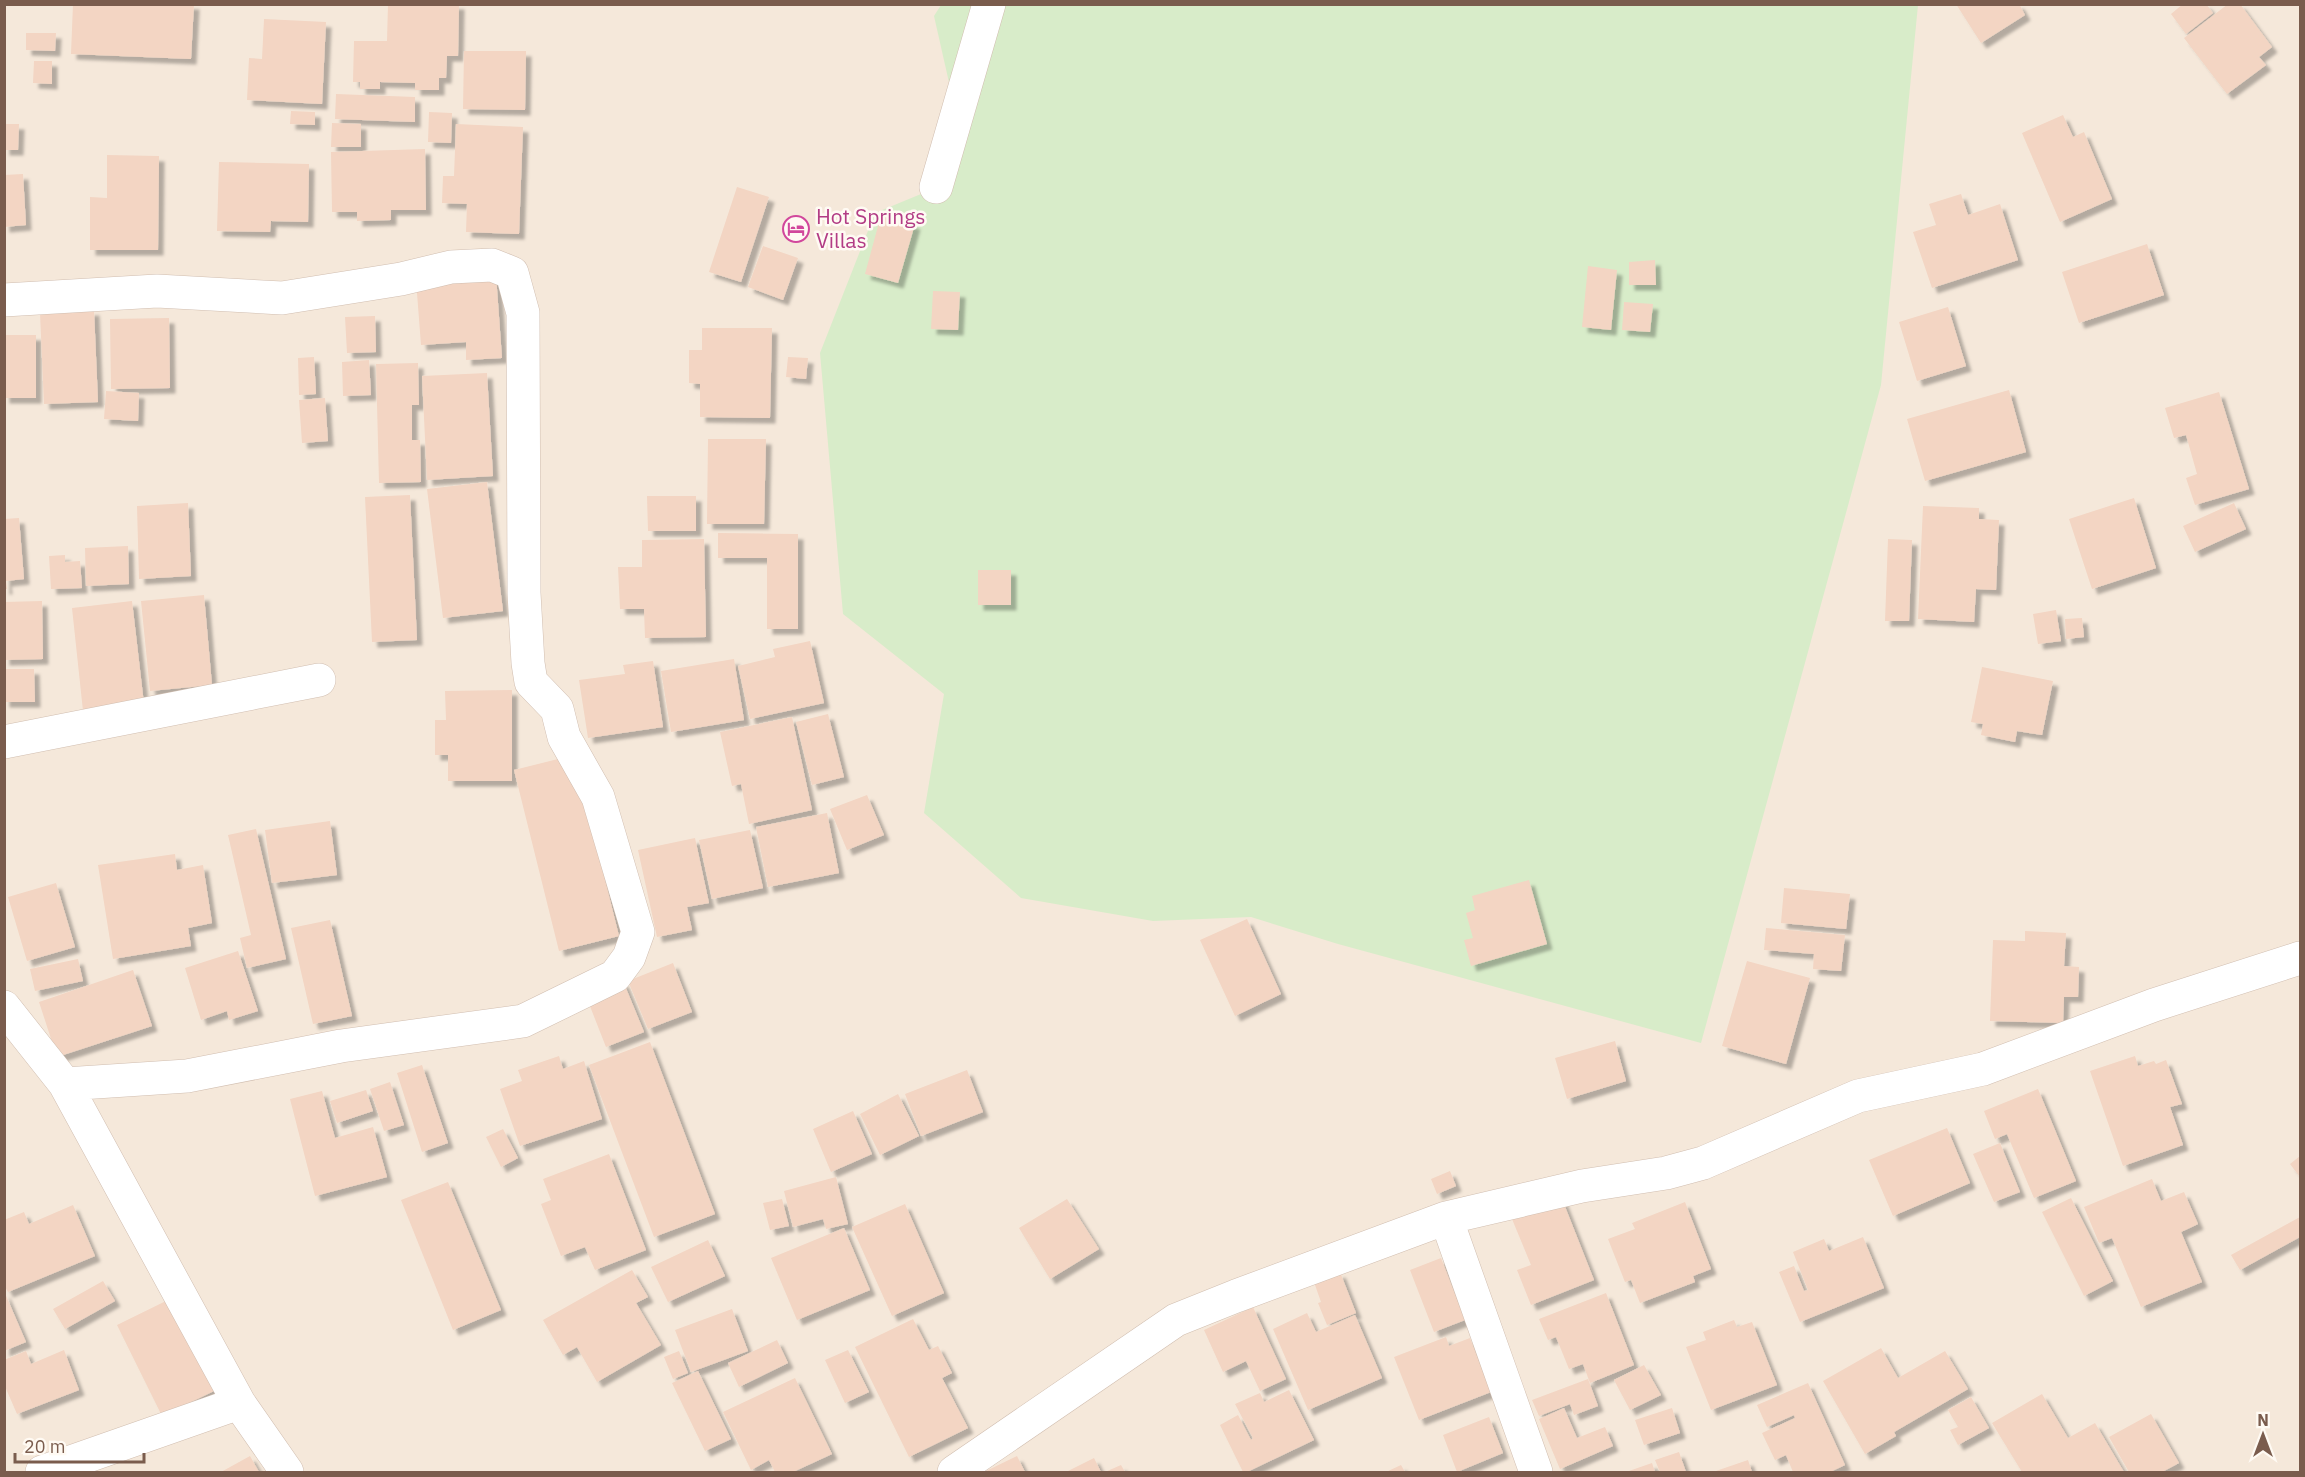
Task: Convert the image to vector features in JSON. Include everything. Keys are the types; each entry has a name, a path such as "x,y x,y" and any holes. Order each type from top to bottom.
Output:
{"street":[{"path":"936,187 989,4"},
{"path":"4,300 158,291 282,298 401,279 450,267 492,265 512,273 523,312 524,593 531,682 557,710 564,737 598,797 638,932 629,957 615,976 523,1021 341,1046 187,1076 65,1084"},
{"path":"4,742 319,680"},
{"path":"954,1473 1176,1320 1446,1218 1582,1186 1666,1173 1703,1163 1858,1096 1983,1069 2154,1005 2301,958"},
{"path":"4,1007 65,1084 239,1402 287,1473"},
{"path":"1446,1218 1536,1473"},
{"path":"42,1473 239,1402"}],"shaded area":[{"path":"5,5 2300,5 2300,1472 5,1472"}],"green space":[{"path":"941,5 1918,5 1881,385 1701,1043 1338,944 1251,917 1153,921 1021,898 924,813 944,694 843,614 820,353 875,213 921,194 955,109 934,16"}],"building":[{"path":"73,4 194,4 191,59 71,54"},
{"path":"388,4 459,4 458,56 447,56 446,78 439,78 439,90 415,90 415,83 380,82 380,89 360,89 360,82 353,82 354,41 387,41"},
{"path":"1956,4 2019,4 2025,15 1981,43"},
{"path":"2183,4 2206,4 2213,13 2186,34 2171,14"},
{"path":"2228,4 2240,4 2272,47 2259,57 2266,65 2227,94 2184,38"},
{"path":"264,19 326,22 322,104 247,100 249,58 262,59"},
{"path":"26,33 56,33 55,51 26,50"},
{"path":"464,51 526,51 525,110 463,109"},
{"path":"34,61 52,61 52,84 33,83"},
{"path":"336,94 415,97 415,122 335,119"},
{"path":"291,111 315,112 315,125 290,124"},
{"path":"429,112 452,113 451,143 428,142"},
{"path":"2063,115 2073,137 2084,132 2112,199 2060,222 2022,133"},
{"path":"332,123 361,124 361,147 331,147"},
{"path":"4,124 19,124 18,150 4,150"},
{"path":"456,124 523,127 519,234 466,232 467,204 442,203 443,176 454,176"},
{"path":"425,149 426,210 391,210 391,220 357,221 357,212 332,212 331,152"},
{"path":"107,155 159,156 158,250 90,250 90,197 107,198"},
{"path":"219,162 309,164 308,222 271,221 270,232 217,231"},
{"path":"23,174 26,225 4,227 4,175"},
{"path":"737,187 769,197 741,282 709,272"},
{"path":"1961,194 1968,215 2000,204 2018,260 1932,288 1913,232 1936,225 1929,204"},
{"path":"881,215 915,224 898,283 865,274"},
{"path":"2147,244 2164,295 2079,323 2062,272"},
{"path":"763,246 798,258 783,300 748,287"},
{"path":"1655,260 1656,285 1629,285 1629,262"},
{"path":"1588,266 1617,270 1611,330 1582,327"},
{"path":"496,275 502,358 466,360 466,342 421,345 416,280"},
{"path":"933,291 960,292 958,330 931,329"},
{"path":"1624,302 1653,304 1650,332 1622,330"},
{"path":"1948,307 1966,366 1917,381 1899,322"},
{"path":"94,310 98,402 44,404 40,313"},
{"path":"375,316 376,352 347,353 345,317"},
{"path":"169,318 170,388 111,389 110,319"},
{"path":"702,328 772,328 770,418 700,417 700,384 689,383 689,350 702,350"},
{"path":"4,335 36,335 36,398 4,398"},
{"path":"314,357 316,394 299,395 298,358"},
{"path":"788,357 808,358 806,379 786,377"},
{"path":"369,360 371,395 343,396 342,362"},
{"path":"418,363 419,405 412,405 412,440 420,440 421,482 379,483 376,364"},
{"path":"487,373 493,476 427,480 422,376"},
{"path":"2009,390 2026,452 1925,481 1907,419"},
{"path":"106,391 139,393 138,421 104,419"},
{"path":"2219,392 2249,489 2195,505 2186,478 2197,474 2186,435 2174,438 2165,408"},
{"path":"325,398 328,441 302,443 299,400"},
{"path":"708,439 766,439 764,524 707,524"},
{"path":"487,482 503,611 443,618 427,489"},
{"path":"410,495 417,640 372,642 365,497"},
{"path":"647,496 696,496 696,531 648,531"},
{"path":"2134,498 2156,568 2092,589 2069,519"},
{"path":"188,503 191,576 139,579 137,506"},
{"path":"2234,503 2246,529 2195,552 2183,526"},
{"path":"1923,506 1979,508 1979,519 1999,520 1996,590 1976,589 1974,622 1918,619"},
{"path":"19,518 24,579 6,581 7,589 4,589 4,519"},
{"path":"718,533 798,534 798,629 767,629 767,558 718,558"},
{"path":"704,539 706,637 645,638 644,609 620,609 618,567 642,567 642,540"},
{"path":"1888,539 1912,540 1909,621 1885,621"},
{"path":"128,546 129,584 86,586 85,548"},
{"path":"65,555 65,562 80,561 82,588 51,589 49,556"},
{"path":"978,570 1011,570 1011,605 978,605"},
{"path":"204,595 212,685 150,691 141,601"},
{"path":"42,601 43,659 4,660 4,602"},
{"path":"132,601 144,704 83,711 72,608"},
{"path":"2056,610 2061,641 2038,644 2033,614"},
{"path":"2082,618 2084,637 2066,639 2065,619"},
{"path":"810,641 824,703 750,719 738,666 775,657 773,649"},
{"path":"734,659 744,720 671,732 661,671"},
{"path":"653,661 663,727 588,738 579,680 625,674 623,665"},
{"path":"1982,667 2053,681 2042,735 2017,731 2015,742 1981,735 1983,724 1971,722"},
{"path":"4,669 34,669 35,702 4,702"},
{"path":"512,690 512,781 448,781 448,755 435,755 435,720 446,720 445,691"},
{"path":"828,714 844,777 812,785 796,722"},
{"path":"792,717 812,810 749,824 741,784 732,786 720,732"},
{"path":"574,755 619,936 559,951 514,770"},
{"path":"867,795 884,835 847,850 830,809"},
{"path":"827,813 839,873 768,887 756,827"},
{"path":"330,821 337,875 272,883 265,830"},
{"path":"256,829 286,959 247,968 240,938 251,935 228,835"},
{"path":"750,830 763,888 712,899 699,840"},
{"path":"695,838 709,903 687,907 692,930 657,937 638,850"},
{"path":"175,854 177,870 203,865 212,923 188,928 191,946 113,959 98,865"},
{"path":"1529,880 1547,944 1471,966 1464,940 1473,938 1466,913 1475,910 1472,896"},
{"path":"56,883 75,947 27,961 8,897"},
{"path":"1784,888 1850,894 1846,929 1781,923"},
{"path":"1247,919 1281,994 1235,1016 1200,940"},
{"path":"330,920 352,1016 313,1024 291,928"},
{"path":"1766,928 1845,935 1841,971 1813,969 1814,954 1764,950"},
{"path":"2025,931 2066,933 2064,966 2079,967 2078,997 2064,997 2063,1023 1990,1021 1993,940 2025,941"},
{"path":"238,951 258,1011 229,1020 227,1011 201,1020 185,968"},
{"path":"78,959 83,981 35,991 30,969"},
{"path":"1747,961 1810,978 1786,1064 1722,1046"},
{"path":"673,963 692,1012 648,1029 628,981"},
{"path":"133,970 152,1026 57,1057 39,1002"},
{"path":"623,981 644,1032 606,1047 586,996"},
{"path":"1615,1041 1626,1081 1567,1099 1555,1058"},
{"path":"650,1042 715,1214 654,1237 589,1065"},
{"path":"559,1056 563,1069 584,1061 602,1119 520,1146 500,1089 522,1081 518,1070"},
{"path":"2135,1056 2138,1066 2154,1061 2156,1064 2166,1060 2182,1104 2170,1107 2183,1145 2123,1166 2090,1071"},
{"path":"422,1065 448,1143 422,1152 397,1073"},
{"path":"967,1070 983,1112 921,1136 905,1094"},
{"path":"390,1082 404,1125 384,1131 370,1089"},
{"path":"2038,1089 2076,1181 2034,1198 2007,1134 1995,1139 1984,1111"},
{"path":"366,1090 373,1111 337,1123 330,1101"},
{"path":"322,1091 335,1138 373,1127 387,1177 315,1196 290,1099"},
{"path":"898,1094 919,1136 880,1155 860,1114"},
{"path":"853,1111 872,1154 831,1172 813,1129"},
{"path":"1947,1128 1970,1183 1893,1216 1869,1160"},
{"path":"503,1129 518,1158 501,1167 486,1137"},
{"path":"2000,1143 2020,1192 1994,1202 1973,1154"},
{"path":"609,1154 646,1250 595,1270 585,1247 561,1256 541,1204 551,1200 543,1179"},
{"path":"2300,1156 2300,1177 2290,1164"},
{"path":"1450,1171 1456,1186 1437,1194 1431,1179"},
{"path":"836,1177 848,1224 826,1229 823,1219 793,1227 784,1191"},
{"path":"2152,1179 2161,1201 2184,1192 2198,1224 2181,1232 2202,1282 2141,1307 2112,1238 2099,1243 2084,1207"},
{"path":"448,1182 501,1310 453,1330 401,1200"},
{"path":"2071,1198 2113,1281 2084,1296 2042,1212"},
{"path":"782,1199 789,1226 770,1230 763,1203"},
{"path":"1067,1199 1099,1249 1050,1279 1019,1228"},
{"path":"1562,1199 1594,1280 1531,1305 1517,1270 1531,1265 1512,1219"},
{"path":"1685,1202 1711,1269 1693,1276 1695,1282 1640,1303 1631,1280 1625,1282 1608,1239 1635,1229 1632,1223"},
{"path":"905,1204 944,1293 892,1316 852,1227"},
{"path":"73,1205 95,1256 8,1292 4,1285 4,1220 24,1212 29,1224"},
{"path":"2300,1217 2300,1237 2240,1270 2231,1255"},
{"path":"844,1228 870,1290 797,1320 771,1258"},
{"path":"1863,1237 1884,1288 1800,1322 1779,1272 1794,1266 1804,1291 1808,1290 1793,1252 1824,1239 1829,1251"},
{"path":"708,1240 725,1276 668,1302 651,1267"},
{"path":"1441,1258 1465,1320 1434,1332 1410,1270"},
{"path":"632,1270 648,1297 636,1303 661,1345 597,1382 577,1347 563,1355 543,1320"},
{"path":"1340,1272 1356,1313 1327,1325 1318,1303 1321,1302 1314,1282"},
{"path":"103,1281 115,1301 65,1329 53,1309"},
{"path":"4,1291 26,1342 4,1351"},
{"path":"1606,1293 1634,1365 1590,1383 1583,1364 1569,1369 1556,1337 1548,1340 1539,1319"},
{"path":"170,1299 216,1390 162,1416 117,1325"},
{"path":"1253,1307 1286,1379 1260,1391 1246,1361 1223,1372 1204,1330"},
{"path":"732,1309 748,1351 691,1372 675,1330"},
{"path":"1307,1313 1316,1332 1355,1315 1382,1378 1308,1410 1273,1329"},
{"path":"913,1319 929,1350 938,1346 952,1373 942,1378 968,1428 909,1457 855,1347"},
{"path":"1734,1320 1737,1327 1752,1322 1777,1385 1711,1410 1686,1347 1706,1340 1703,1332"},
{"path":"1446,1337 1449,1346 1470,1338 1491,1392 1419,1420 1394,1357"},
{"path":"777,1340 788,1363 739,1387 728,1363"},
{"path":"1881,1348 1898,1378 1945,1351 1968,1389 1894,1432 1896,1436 1865,1454 1823,1381"},
{"path":"64,1350 79,1390 17,1414 4,1384 4,1360 26,1351 31,1364"},
{"path":"848,1350 869,1392 845,1403 825,1360"},
{"path":"679,1351 688,1373 673,1379 664,1357"},
{"path":"1644,1365 1661,1395 1630,1410 1614,1380"},
{"path":"698,1371 731,1439 705,1451 672,1383"},
{"path":"795,1378 832,1454 793,1472 775,1472 769,1460 751,1470 723,1412"},
{"path":"1588,1379 1598,1406 1574,1415 1570,1404 1539,1416 1532,1400"},
{"path":"1808,1383 1845,1465 1830,1472 1793,1472 1786,1455 1775,1460 1762,1433 1795,1418 1794,1415 1767,1427 1757,1405"},
{"path":"1289,1390 1314,1440 1243,1472 1220,1425 1238,1415 1251,1440 1253,1438 1235,1404 1260,1393 1264,1402"},
{"path":"2042,1394 2068,1438 2095,1423 2124,1472 2022,1472 1992,1423"},
{"path":"1971,1397 1989,1428 1958,1445 1950,1430 1958,1427 1948,1410"},
{"path":"1564,1408 1577,1438 1605,1427 1613,1446 1560,1469 1539,1419"},
{"path":"1672,1408 1680,1433 1644,1445 1635,1420"},
{"path":"2151,1414 2179,1463 2162,1472 2129,1472 2109,1437"},
{"path":"1489,1417 1503,1453 1457,1472 1443,1435"},
{"path":"1679,1452 1686,1472 1660,1472 1655,1460"},
{"path":"250,1456 259,1472 221,1472"},
{"path":"1017,1456 1025,1472 984,1472"},
{"path":"1094,1458 1101,1472 1066,1472"},
{"path":"1748,1460 1752,1472 1713,1472"},
{"path":"1652,1463 1655,1472 1626,1472"},
{"path":"1121,1465 1125,1472 1105,1472"},
{"path":"1401,1465 1405,1472 1386,1472"}],"place":[{"name":"Hot Springs Villas","path":"796,229"}]}
